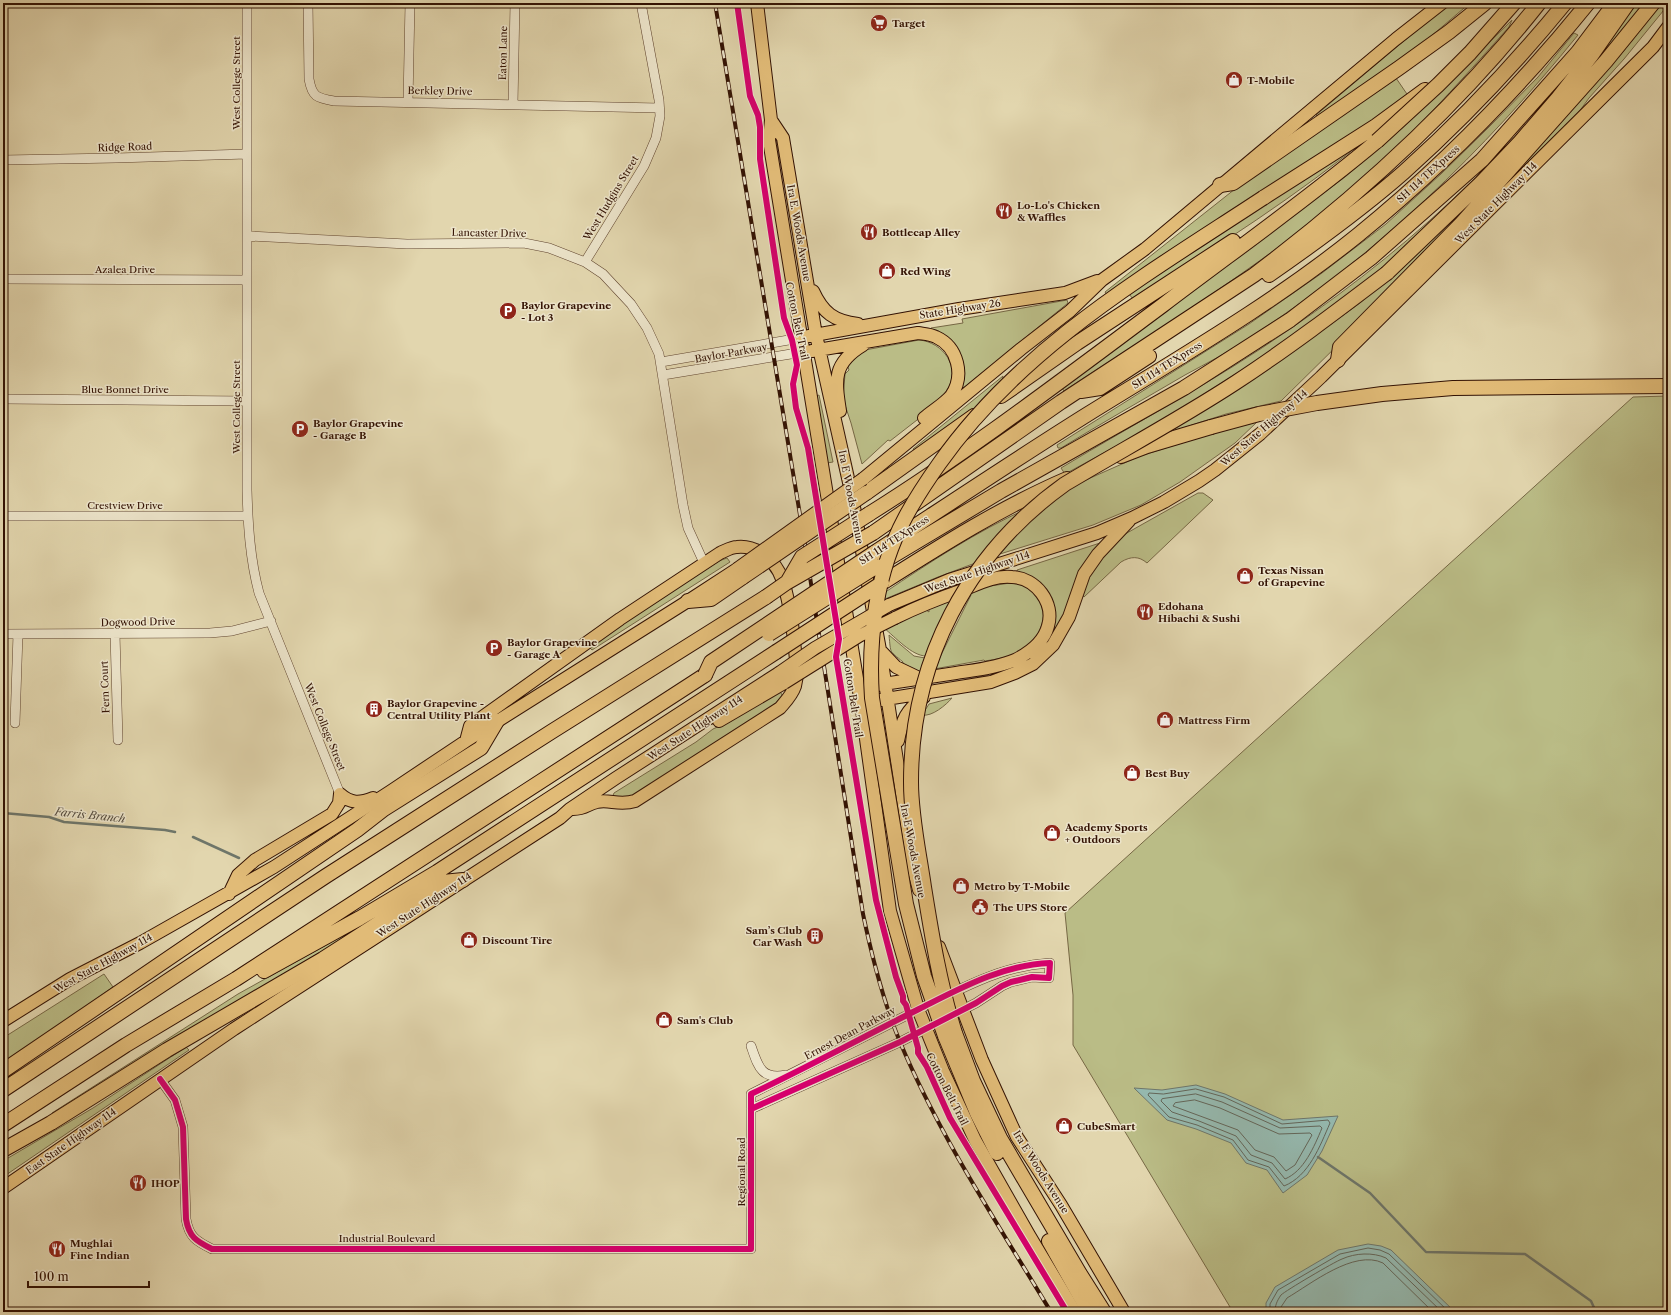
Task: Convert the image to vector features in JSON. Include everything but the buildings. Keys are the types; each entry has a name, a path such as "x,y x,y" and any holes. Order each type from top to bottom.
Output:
{"highway":[{"path":"1220,185 1233,183 1405,64 1449,32 1485,3"},
{"path":"786,583 802,557 922,480 1016,415 1278,219 1377,141 1470,53 1514,3"},
{"path":"1104,1312 1000,1138 974,1081 950,1034 923,971 906,904 872,698 870,671 872,637 879,592 889,556 905,519 928,480 968,426 1009,382 1050,344 1094,311 1403,107 1467,54 1519,3"},
{"path":"3,1090 332,872 786,583 873,532 1076,392 1254,275 1340,208 1443,113 1484,68 1539,3"},
{"name":"SH 114 TEXpress","path":"1076,392 1100,388 1284,265 1346,219 1403,173 1455,125 1536,37 1565,3"},
{"name":"SH 114 TEXpress","path":"876,559 1058,433 1269,300 1339,250 1414,188 1466,140 1535,66 1588,3"},
{"path":"3,1125 126,1045 236,979 705,675 876,559 1001,491 1184,388 1290,320 1371,258 1482,160 1578,52 1615,3"},
{"path":"1089,1312 989,1138 966,1090 950,1034 946,1003 936,958 914,821 911,782 912,748 922,688 937,644 977,569 1020,520 1049,495 1065,484 1178,419 1297,342 1387,273 1482,183 1520,142 1558,98 1591,56 1628,3"},
{"path":"1338,360 1340,347 1462,222 1606,61 1653,3"},
{"path":"688,601 711,599 740,573 866,493 1077,344 1262,222 1278,219"},
{"path":"236,979 261,972 360,918 450,863 882,583 965,531 1010,506 1062,481 1147,446 1259,414 1317,403 1382,394 1452,388 1668,386"},
{"path":"3,1071 357,830 384,809 481,748 497,721"},
{"path":"3,1150 51,1123 167,1050 323,959 443,882 463,880"}],"main road":[{"name":"Ira E. Woods Avenue","path":"757,3 771,120 769,140 803,352"},
{"path":"740,573 866,477 1021,349 1070,311 1102,280 1145,249 1396,39 1442,3"},
{"name":"West State Highway 114","path":"139,1093 560,818 570,808 666,747 782,678 815,648 889,605 949,580 1097,533 1132,518 1188,488 1215,470 1260,434 1338,360 1647,52 1668,27"},
{"name":"Ira E. Woods Avenue","path":"771,120 783,138 819,349"},
{"name":"State Highway 26","path":"800,338 865,325 1065,293 1102,280"},
{"path":"808,282 820,305 829,314 845,322 865,325"},
{"path":"866,477 871,462 950,396 957,384 958,375 953,352 937,337 918,333 803,352 861,703 890,911 918,1009 943,1072 975,1140 1029,1235 1076,1312"},
{"path":"846,471 850,460 838,399 838,376 843,360 847,355 867,342"},
{"name":"Ira E Woods Avenue","path":"819,349 846,471 880,650 913,864 922,902 982,1060 1017,1137 1062,1205 1124,1312"},
{"path":"861,703 991,682 1015,674 1033,664 1053,645 1069,617 1084,574 1098,554 1132,518"},
{"path":"466,741 470,726 620,619 704,563 729,549 737,547 747,547 758,551 767,557 779,572 793,631 797,670 796,684 792,693 780,708 635,801 620,804 598,802 582,809 570,808"},
{"path":"782,678 895,618 927,603 984,581 1004,577 1028,580 1041,591 1046,600 1050,618 1048,627 1043,637 1036,646 1011,662 993,667 858,688"},
{"name":"West State Highway 114","path":"3,1021 70,979 229,894 274,867 497,721 688,601"},
{"path":"880,650 896,667 921,679"},
{"path":"896,754 905,715 916,702 928,693"},
{"path":"340,794 347,800 360,803 392,791"},
{"path":"229,894 238,875 255,860 332,814 339,803 340,794"},
{"name":"East State Highway 114","path":"3,1188 139,1093"}],"street":[{"name":"West College Street","path":"247,3 248,516 254,574 260,593 340,794"},
{"name":"Berkley Drive","path":"308,3 309,79 311,91 314,95 322,99 659,108"},
{"path":"408,102 410,3"},
{"name":"Eaton Lane","path":"513,104 515,3"},
{"name":"West Hudgins Street","path":"585,262 644,166 656,138 660,116 641,3"},
{"name":"Ridge Road","path":"3,160 247,154"},
{"name":"Lancaster Drive","path":"247,236 407,244 524,243 549,248 585,262 603,274 631,304 647,328 661,362 683,505 688,528 704,563"},
{"name":"Azalea Drive","path":"3,280 247,280"},
{"name":"Baylor Parkway","path":"661,362 800,338"},
{"name":"Baylor Parkway","path":"663,376 803,352"},
{"name":"Blue Bonnet Drive","path":"3,399 247,401"},
{"name":"Crestview Drive","path":"3,516 248,516"},
{"name":"Dogwood Drive","path":"3,634 115,634 232,631 271,621"},
{"path":"15,723 18,634"},
{"name":"Fern Court","path":"115,634 118,740"},
{"name":"Ernest Dean Parkway","path":"751,1094 796,1073 918,1009 1000,971 1031,964 1050,963 1049,978 1032,977 1011,982 962,1010"},
{"path":"751,1109 926,1029 962,1010"},
{"path":"751,1046 756,1062 762,1071 769,1075 779,1076 796,1073"},
{"path":"818,1061 824,1076"},
{"name":"Industrial Boulevard","path":"160,1079 175,1100 183,1127 186,1219 188,1231 195,1239 212,1249 751,1249"},
{"name":"Regional Road","path":"751,1094 751,1249"}],"green space":[{"path":"1449,3 1470,3 1423,43 1318,117 1316,115"},
{"path":"1635,3 1646,3 1568,97"},
{"path":"1661,3 1668,3 1668,5 1624,59 1589,98 1568,127 1499,194 1497,191 1622,53"},
{"path":"1512,20 1509,27 1430,114 1388,156 1344,196 1311,223 1207,298 1064,391 1062,388 1345,177 1400,130"},
{"path":"1574,33 1578,35 1542,78 1505,120 1466,160 1426,200 1340,273 1234,348 1107,420 1061,448 1058,448 1057,445 1249,324 1322,273 1386,224 1441,174 1489,127 1538,77"},
{"path":"1396,78 1409,97 1107,295 1105,292 1259,170"},
{"path":"1553,96 1508,149 1387,267 1280,346 1155,425 1065,474 1061,468 1234,366 1314,312 1362,277 1408,240 1452,200 1494,159"},
{"path":"1374,133 1316,178 1226,240 1133,299 1129,294"},
{"path":"1458,215 1459,219 1351,332 1281,401 1226,414 1155,437 1313,337 1360,303"},
{"path":"1067,300 1068,303 961,390 959,388 962,372 931,328 963,323 962,319"},
{"path":"919,340 936,346 948,358 952,373 951,382 947,390 926,413 890,441 888,440 862,464 843,399 845,374 849,370 847,364 865,350"},
{"path":"1003,376 1002,381 971,412 915,452 913,449"},
{"path":"819,395 833,462 827,463 816,396"},
{"path":"1668,396 1668,1312 1233,1312 1073,1045 1073,995 1065,913 1633,397"},
{"path":"1257,422 1235,443 1180,482 1141,505 1093,525 1000,554 1027,523 1057,495 1079,483 1140,456 1214,433"},
{"path":"1198,493 1203,493 1213,500 1147,563 1138,558 1125,560 1084,597 1082,595 1087,580 1095,565 1118,538"},
{"path":"1026,509 978,562 885,599 884,593 936,559 989,527"},
{"path":"1100,543 1101,546 1055,633 1053,632 1055,611 1053,602 1049,595 1037,583 1018,573 1017,570"},
{"path":"727,558 730,562 592,650 589,647 636,614 719,561"},
{"path":"1010,583 1028,588 1041,604 1043,621 1035,638 1020,651 1007,657 934,669 971,595 969,594 971,589"},
{"path":"954,598 926,656 909,650 884,628 926,610 929,612 929,607"},
{"path":"889,635 914,656 925,658 921,672 902,666 903,662 892,652"},
{"path":"780,691 782,695 776,703 766,711 630,798 612,798 614,793 696,742 713,729 731,721"},
{"path":"952,698 943,707 930,714 922,715 929,704"},
{"path":"362,925 365,929 54,1116 52,1113 238,994"},
{"path":"104,974 113,987 3,1065 3,1038"},
{"path":"186,1047 189,1050 3,1177 3,1161 93,1108"}],"water":[{"path":"1196,1085 1225,1094 1283,1120 1338,1116 1322,1151 1307,1175 1283,1193 1267,1170 1246,1163 1231,1143 1196,1129 1167,1120 1134,1088 1162,1090"},
{"path":"1368,1244 1381,1246 1391,1250 1455,1312 1266,1312 1266,1303 1275,1287 1338,1250"}],"waterway":[{"name":"Farris Branch","path":"3,813 49,817 64,822 175,832"},
{"name":"Farris Branch","path":"193,837 239,858"},
{"path":"1318,1157 1370,1193 1426,1252 1525,1254 1591,1301 1596,1312"}],"railway":[{"path":"715,3 804,539 863,914 874,963 888,1011 900,1042 933,1112 990,1213 1051,1312"}],"cycle path":[{"name":"Cotton Belt Trail","path":"737,3 750,96 758,115 760,127 760,159 784,318 792,340 797,365 793,384 796,408 808,448 839,639 836,657 876,900 896,977 903,996 903,1001 906,1005 918,1048 918,1053 927,1067 950,1118 1067,1312"},
{"path":"160,1079 175,1100 183,1127 187,1225 194,1238 212,1249 751,1249 751,1094 950,993 982,979 1015,968 1050,963 1049,978 1032,977 1011,982 1002,986 976,1003 900,1042 751,1109"}],"place":[{"name":"Target","path":"879,23"},
{"name":"T-Mobile","path":"1234,80"},
{"name":"Lo-Lo's Chicken & Waffles","path":"1004,211"},
{"name":"Bottlecap Alley","path":"869,232"},
{"name":"Red Wing","path":"887,271"},
{"name":"Baylor Grapevine - Lot 3","path":"508,311"},
{"name":"Baylor Grapevine - Garage B","path":"300,429"},
{"name":"Texas Nissan of Grapevine","path":"1245,576"},
{"name":"Edohana Hibachi & Sushi","path":"1145,612"},
{"name":"Baylor Grapevine - Garage A","path":"494,648"},
{"name":"Baylor Grapevine - Central Utility Plant","path":"374,709"},
{"name":"Mattress Firm","path":"1165,720"},
{"name":"Best Buy","path":"1132,773"},
{"name":"Academy Sports + Outdoors","path":"1052,833"},
{"name":"Metro by T-Mobile","path":"961,886"},
{"name":"The UPS Store","path":"980,907"},
{"name":"Sam’s Club Car Wash","path":"815,936"},
{"name":"Discount Tire","path":"469,940"},
{"name":"Sam's Club","path":"664,1020"},
{"name":"CubeSmart","path":"1064,1126"},
{"name":"IHOP","path":"138,1183"},
{"name":"Mughlai Fine Indian","path":"57,1249"}]}
